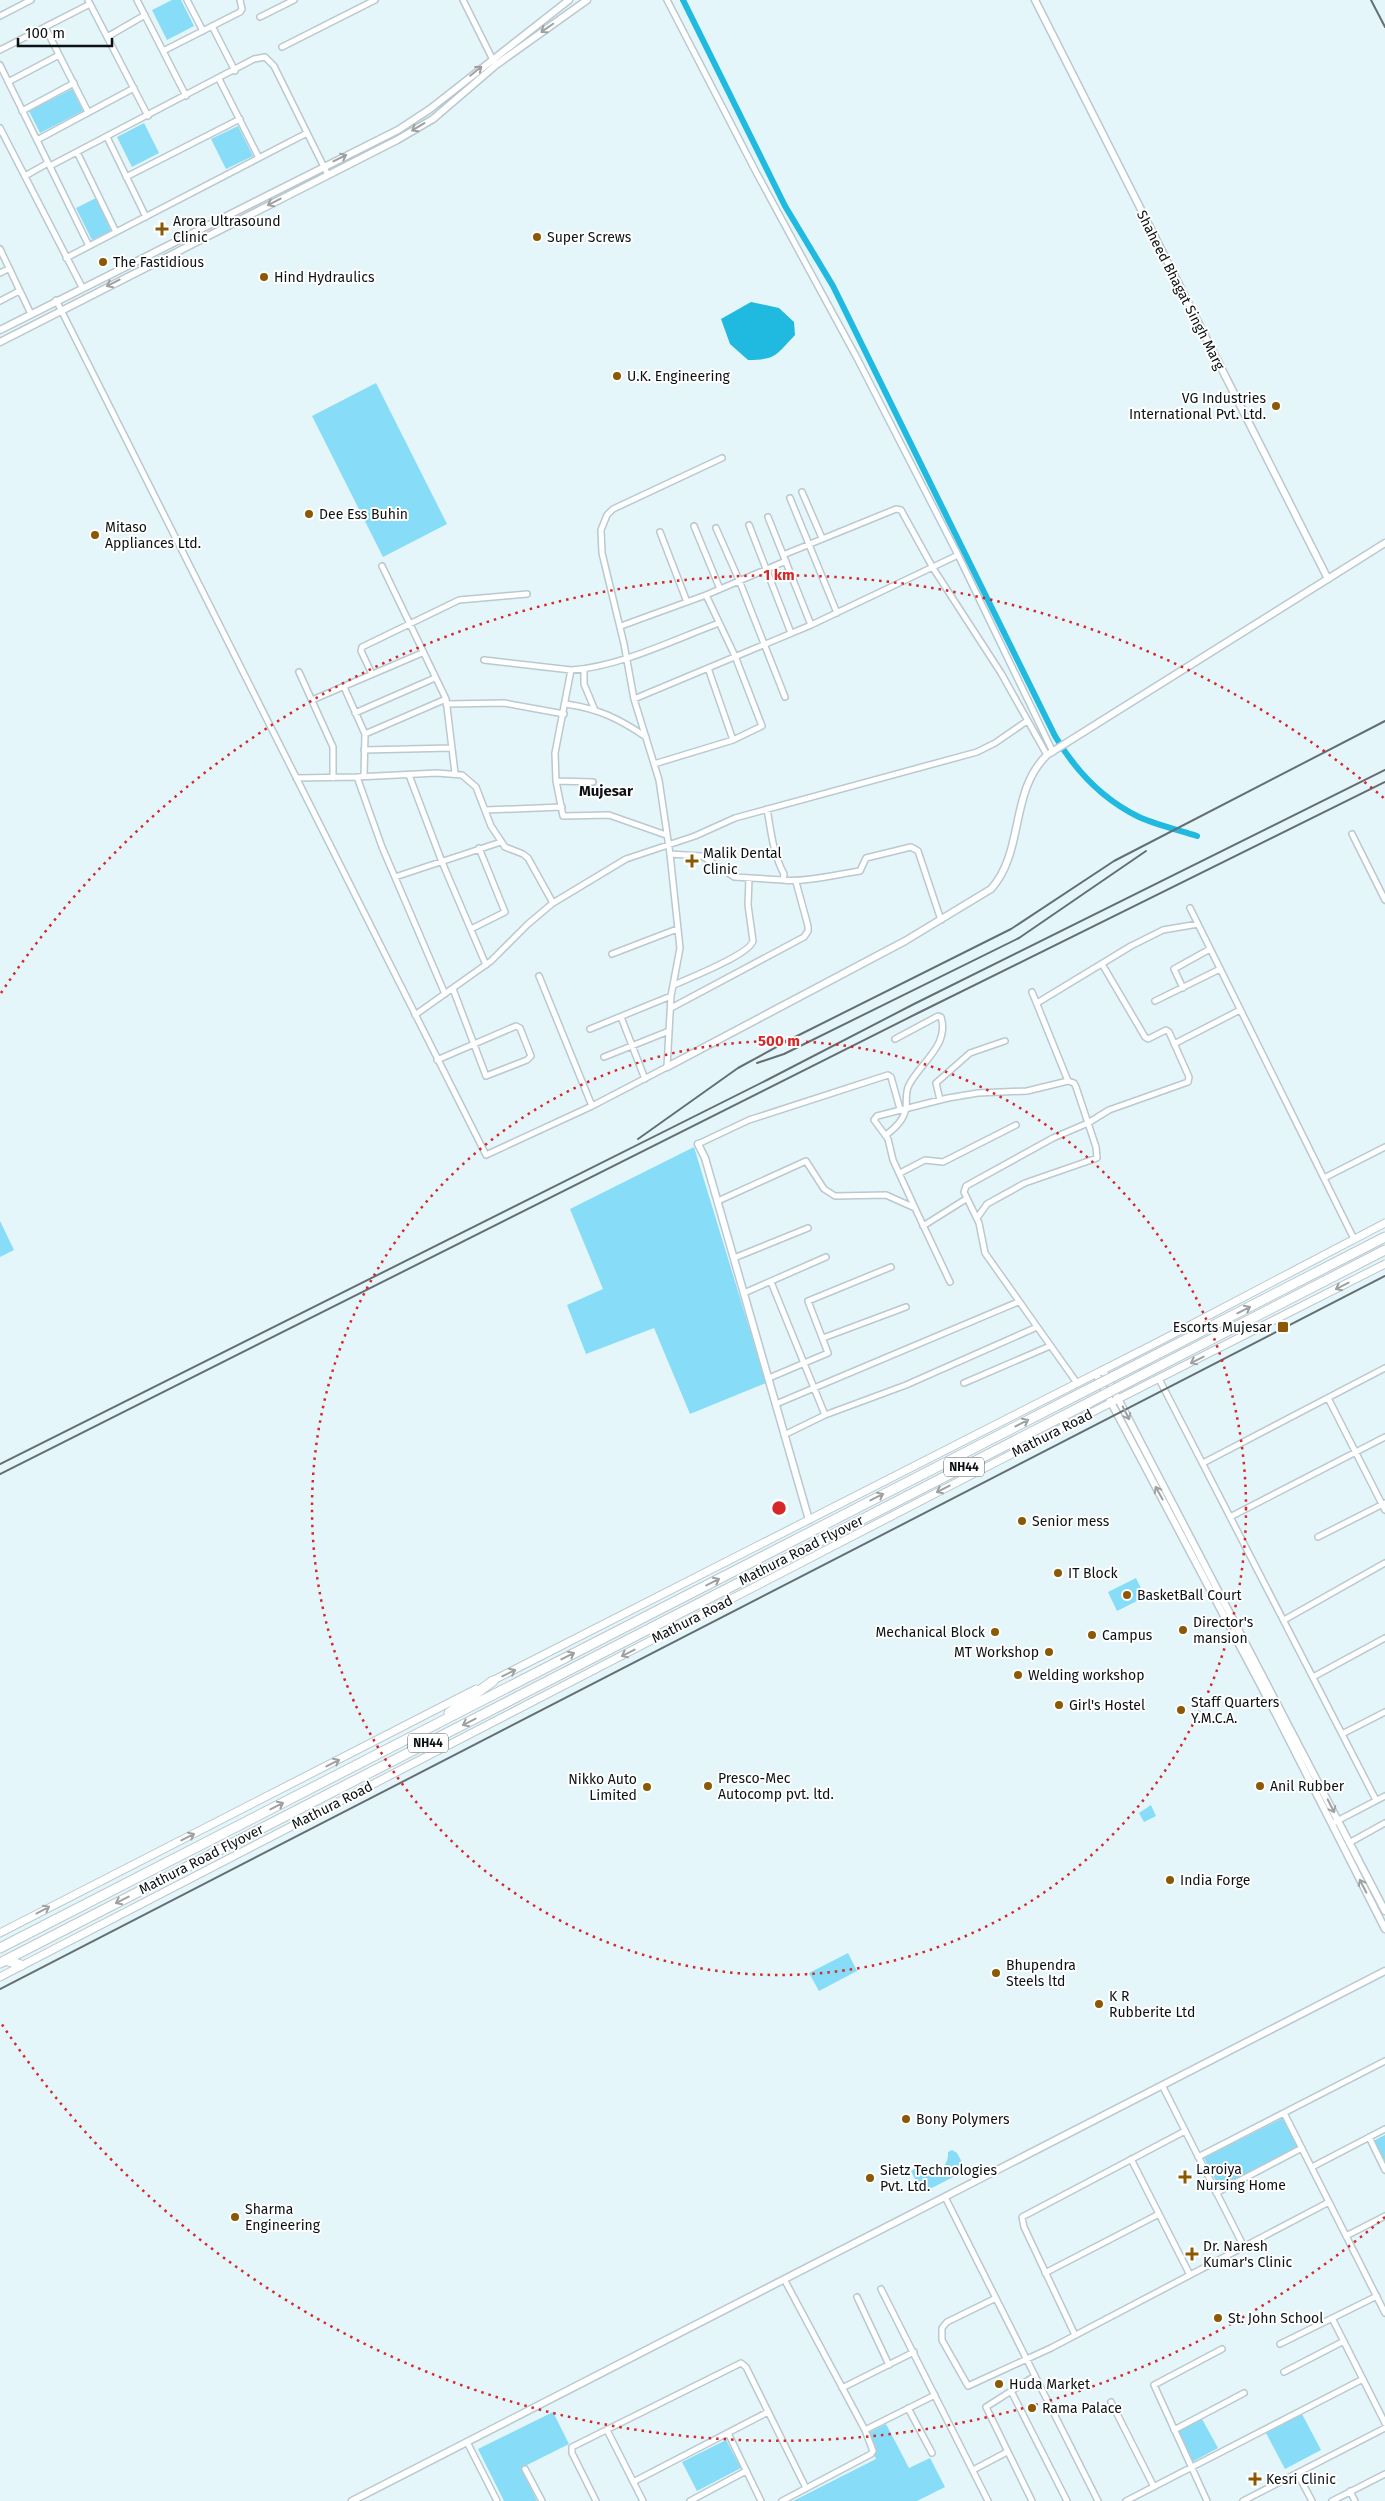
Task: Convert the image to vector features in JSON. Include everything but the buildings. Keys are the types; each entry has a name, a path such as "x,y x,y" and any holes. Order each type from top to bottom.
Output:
{"highway":[{"name":"Mathura Road Flyover","path":"436,1724 1385,1237"},
{"name":"Mathura Road Flyover","path":"2,1961 1385,1250"},
{"path":"436,1724 493,1681"},
{"name":"Mathura Road","path":"0,1948 436,1724"},
{"path":"2,1961 21,1965"}],"main road":[{"path":"0,1933 1100,1372 1385,1223"},
{"name":"Mathura Road","path":"0,1977 1115,1401 1385,1264"}],"street":[{"path":"0,16 31,0"},
{"path":"137,0 186,96"},
{"path":"187,0 203,30"},
{"path":"163,52 240,12 242,9 240,0"},
{"path":"260,17 294,0"},
{"path":"282,47 375,0"},
{"path":"463,0 494,61"},
{"path":"0,330 48,304 398,130 430,109 494,61 569,0"},
{"path":"0,342 397,140 433,118 494,61 587,0"},
{"path":"667,0 958,555 1052,752"},
{"name":"Shaheed Bhagat Singh Marg","path":"1034,0 1328,579"},
{"path":"0,50 89,2 148,116"},
{"path":"107,37 145,15"},
{"path":"212,26 235,71"},
{"path":"45,27 88,112"},
{"path":"8,82 59,55"},
{"path":"25,176 107,137 261,57 269,60 328,175"},
{"path":"0,65 89,246"},
{"path":"220,79 259,158"},
{"path":"22,111 74,83"},
{"path":"37,140 134,88"},
{"path":"126,177 240,119"},
{"path":"0,128 82,288"},
{"path":"66,258 307,133"},
{"path":"107,137 146,217"},
{"path":"77,152 116,232"},
{"path":"0,249 31,314"},
{"path":"0,273 8,269"},
{"path":"0,301 19,291"},
{"path":"56,300 486,1155 592,1106 645,1079 941,920 991,889 1000,879 1008,864 1024,789 1037,765 1052,752 1385,543"},
{"path":"48,304 53,314"},
{"path":"667,1067 671,996 680,954 670,854 659,780 634,699 601,542 601,530 607,515 621,504 722,458"},
{"path":"802,492 822,538"},
{"path":"790,498 837,614"},
{"path":"783,555 899,508 905,515 933,568 1001,673 1027,721 1052,752"},
{"path":"768,517 811,625"},
{"path":"748,525 791,633"},
{"path":"694,526 720,588"},
{"path":"716,528 739,580 785,697"},
{"path":"660,532 687,602"},
{"path":"634,699 837,614 958,555"},
{"path":"620,626 706,595 786,562"},
{"path":"382,566 446,701 455,773"},
{"path":"372,674 361,651 362,647 459,600 527,594"},
{"path":"654,764 733,740 761,728 763,725 735,656 706,595"},
{"path":"484,660 584,670 626,657 719,623"},
{"path":"312,700 422,652"},
{"path":"708,668 733,740"},
{"path":"571,670 566,704 555,752 556,781 565,818 609,815 666,835"},
{"path":"584,670 584,684 594,708"},
{"path":"299,672 333,747 333,778"},
{"path":"355,713 435,678"},
{"path":"344,687 365,734 364,777"},
{"path":"365,734 446,701 504,703 564,714"},
{"path":"566,704 594,708 620,719 647,737"},
{"path":"415,1015 486,964 553,903 626,860 668,846 735,818 977,752 995,743 1027,721"},
{"path":"364,750 451,748"},
{"path":"296,778 357,778 455,773 462,775 472,783 486,810 491,826 501,842 507,849 523,854 528,858 553,903"},
{"path":"410,775 442,862 486,964"},
{"path":"357,778 395,878 445,994"},
{"path":"556,781 593,782"},
{"path":"486,810 562,807"},
{"path":"767,809 772,842 779,867 784,874 783,880"},
{"path":"1352,834 1385,900"},
{"path":"395,878 501,842"},
{"path":"670,854 699,855 732,876 796,882 860,871 863,868 864,858 911,847 918,851 941,920"},
{"path":"471,929 505,912 479,848"},
{"path":"674,985 734,957 751,946 753,941 748,905 748,878"},
{"path":"671,1008 804,937 808,931 808,926 796,882"},
{"path":"1190,908 1354,1239"},
{"path":"1037,1002 1163,930 1198,924"},
{"path":"612,954 678,929"},
{"path":"1183,988 1174,969 1210,949"},
{"path":"1077,1383 985,1253 977,1218 964,1192 966,1186 1052,1138 1088,1123 1109,1110 1188,1082 1189,1077 1166,1030 1146,1038 1102,964"},
{"path":"1155,1002 1220,969"},
{"path":"539,976 592,1106"},
{"path":"437,1060 473,1044 518,1026 531,1056 527,1060 486,1077 473,1044 453,988"},
{"path":"1032,992 1068,1080"},
{"path":"590,1029 671,996"},
{"path":"1174,1044 1240,1010"},
{"path":"886,1135 899,1124 910,1082 941,1039 944,1028 941,1017 938,1016 895,1039"},
{"path":"621,1017 645,1079"},
{"path":"604,1057 669,1031"},
{"path":"940,1100 936,1083 962,1059 976,1050 1004,1041"},
{"path":"810,1520 718,1201 705,1158 698,1144 749,1120 888,1075 891,1077 903,1109"},
{"path":"950,1282 893,1160 886,1135 876,1123 875,1118 940,1100 978,1093 1027,1091 1068,1080 1074,1083 1088,1123 1097,1158 1025,1183 987,1204 977,1218"},
{"path":"900,1173 925,1160 943,1162 1016,1125"},
{"path":"1324,1178 1385,1147"},
{"path":"718,1201 805,1161 824,1189 835,1196 886,1195 915,1208"},
{"path":"923,1226 966,1199"},
{"path":"734,1258 808,1228"},
{"path":"744,1294 826,1257"},
{"path":"768,1378 828,1353 808,1300 891,1267"},
{"path":"771,1282 825,1415"},
{"path":"776,1404 1018,1302"},
{"path":"823,1338 906,1307"},
{"path":"784,1435 825,1415 906,1385 1037,1327"},
{"path":"964,1383 1050,1346"},
{"path":"1203,1463 1385,1368"},
{"path":"1100,1372 1335,1822 1385,1929"},
{"path":"1159,1379 1376,1800"},
{"path":"1318,1537 1384,1505 1328,1398"},
{"path":"1230,1517 1385,1437"},
{"path":"1284,1620 1385,1564"},
{"path":"1313,1677 1385,1638"},
{"path":"1342,1734 1385,1712"},
{"path":"1335,1822 1385,1796"},
{"path":"1335,1822 1349,1843 1385,1911"},
{"path":"1349,1843 1385,1823"},
{"path":"352,2501 1385,1971"},
{"path":"1198,2157 1385,2061"},
{"path":"1162,2085 1244,2247"},
{"path":"1284,2112 1377,2296 1382,2301 1385,2313"},
{"path":"1312,2167 1385,2129"},
{"path":"1075,2335 1022,2222 1022,2217 1185,2131"},
{"path":"1369,2137 1385,2170"},
{"path":"1216,2192 1302,2148"},
{"path":"1131,2159 1190,2275"},
{"path":"945,2196 1098,2501"},
{"path":"996,2298 947,2322 942,2328 942,2340 968,2386 1075,2335 1330,2202"},
{"path":"1045,2273 1159,2214"},
{"path":"1346,2236 1385,2216"},
{"path":"782,2501 871,2454 873,2451 865,2430 784,2279"},
{"path":"881,2289 988,2501"},
{"path":"1280,2344 1377,2296"},
{"path":"857,2297 889,2365"},
{"path":"1332,2318 1385,2424"},
{"path":"1284,2372 1344,2342"},
{"path":"1207,2501 1154,2385 1222,2349"},
{"path":"842,2388 914,2352"},
{"path":"596,2501 571,2450 576,2445 741,2363 746,2367 806,2488"},
{"path":"1032,2501 986,2407 1035,2376"},
{"path":"1126,2501 1363,2379"},
{"path":"1011,2391 1067,2501"},
{"path":"1174,2430 1244,2393"},
{"path":"865,2430 935,2395"},
{"path":"1111,2402 1154,2487"},
{"path":"908,2408 932,2453"},
{"path":"633,2482 768,2412"},
{"path":"1243,2501 1385,2428"},
{"path":"607,2430 642,2501"},
{"path":"728,2433 761,2501"},
{"path":"467,2442 497,2501"},
{"path":"974,2470 1007,2452"},
{"path":"525,2469 542,2501"},
{"path":"690,2501 746,2471"},
{"path":"1297,2473 1312,2501"},
{"path":"1332,2501 1385,2474"},
{"path":"1350,2491 1356,2501"}],"shaded area":[{"path":"172,0 181,0 194,26 167,40 152,10"},
{"path":"72,89 83,111 40,133 29,111"},
{"path":"144,123 159,153 132,167 117,137"},
{"path":"238,126 253,156 226,169 211,139"},
{"path":"96,198 111,231 92,240 76,208"},
{"path":"751,302 779,308 794,322 795,335 779,352 764,359 748,360 730,344 721,319"},
{"path":"376,383 447,524 383,557 312,416"},
{"path":"694,1147 766,1383 690,1414 654,1328 586,1354 567,1305 603,1289 570,1209"},
{"path":"0,1221 14,1250 0,1257"},
{"name":"BasketBall Court","path":"1136,1578 1145,1597 1117,1611 1108,1592"},
{"path":"1151,1805 1156,1816 1144,1822 1139,1813"},
{"path":"848,1953 857,1971 819,1991 809,1973"},
{"path":"1283,2118 1298,2147 1219,2187 1204,2158"},
{"path":"1385,2135 1385,2164 1373,2141"},
{"path":"952,2150 957,2153 964,2166 952,2170 955,2176 928,2190 924,2182 918,2185 911,2171 922,2165 932,2169 944,2166 948,2158 948,2152"},
{"path":"553,2412 569,2444 521,2468 537,2501 504,2501 478,2449"},
{"path":"1302,2414 1321,2450 1285,2469 1266,2433"},
{"path":"1202,2419 1218,2448 1192,2462 1176,2432"},
{"path":"886,2424 909,2468 930,2458 945,2487 917,2501 793,2501 876,2459 864,2435"},
{"path":"726,2440 741,2468 697,2491 682,2462"}],"waterway":[{"path":"683,0 785,206 833,286 1055,736 1081,772 1113,802 1146,820 1197,836"}],"railway":[{"path":"1371,0 1385,27"},
{"path":"638,1139 738,1068 793,1038 1011,929 1114,861 1385,721"},
{"path":"0,1464 767,1080 914,1004 1385,770"},
{"path":"0,1474 918,1013 1385,782"},
{"path":"757,1063 784,1054 1019,938 1146,851"},
{"path":"0,1989 1385,1276"}],"place":[{"name":"Arora Ultrasound Clinic","path":"162,229"},
{"name":"Super Screws","path":"537,237"},
{"name":"The Fastidious","path":"103,262"},
{"name":"Hind Hydraulics","path":"264,277"},
{"name":"U.K. Engineering","path":"617,376"},
{"name":"VG Industries International Pvt. Ltd.","path":"1276,406"},
{"name":"Dee Ess Buhin","path":"309,514"},
{"name":"Mitaso Appliances Ltd.","path":"95,535"},
{"name":"Malik Dental Clinic","path":"692,861"},
{"name":"Escorts Mujesar","path":"1283,1327"},
{"name":"Senior mess","path":"1022,1521"},
{"name":"IT Block","path":"1058,1573"},
{"name":"BasketBall Court","path":"1127,1595"},
{"name":"Director's mansion","path":"1183,1630"},
{"name":"Mechanical Block","path":"995,1632"},
{"name":"Campus","path":"1092,1635"},
{"name":"MT Workshop","path":"1049,1652"},
{"name":"Welding workshop","path":"1018,1675"},
{"name":"Girl's Hostel","path":"1059,1705"},
{"name":"Staff Quarters Y.M.C.A.","path":"1181,1710"},
{"name":"Presco-Mec Autocomp pvt. ltd.","path":"708,1786"},
{"name":"Anil Rubber","path":"1260,1786"},
{"name":"Nikko Auto Limited","path":"647,1787"},
{"name":"India Forge","path":"1170,1880"},
{"name":"Bhupendra Steels ltd","path":"996,1973"},
{"name":"K R Rubberite Ltd","path":"1099,2004"},
{"name":"Bony Polymers","path":"906,2119"},
{"name":"Laroiya Nursing Home","path":"1185,2177"},
{"name":"Sietz Technologies Pvt. Ltd.","path":"870,2178"},
{"name":"Sharma Engineering","path":"235,2217"},
{"name":"Dr. Naresh Kumar's Clinic","path":"1192,2254"},
{"name":"St. John School","path":"1218,2318"},
{"name":"Huda Market","path":"999,2384"},
{"name":"Rama Palace","path":"1032,2408"},
{"name":"Kesri Clinic","path":"1255,2479"}],"district":[{"name":"Mujesar","path":"606,791"}]}
